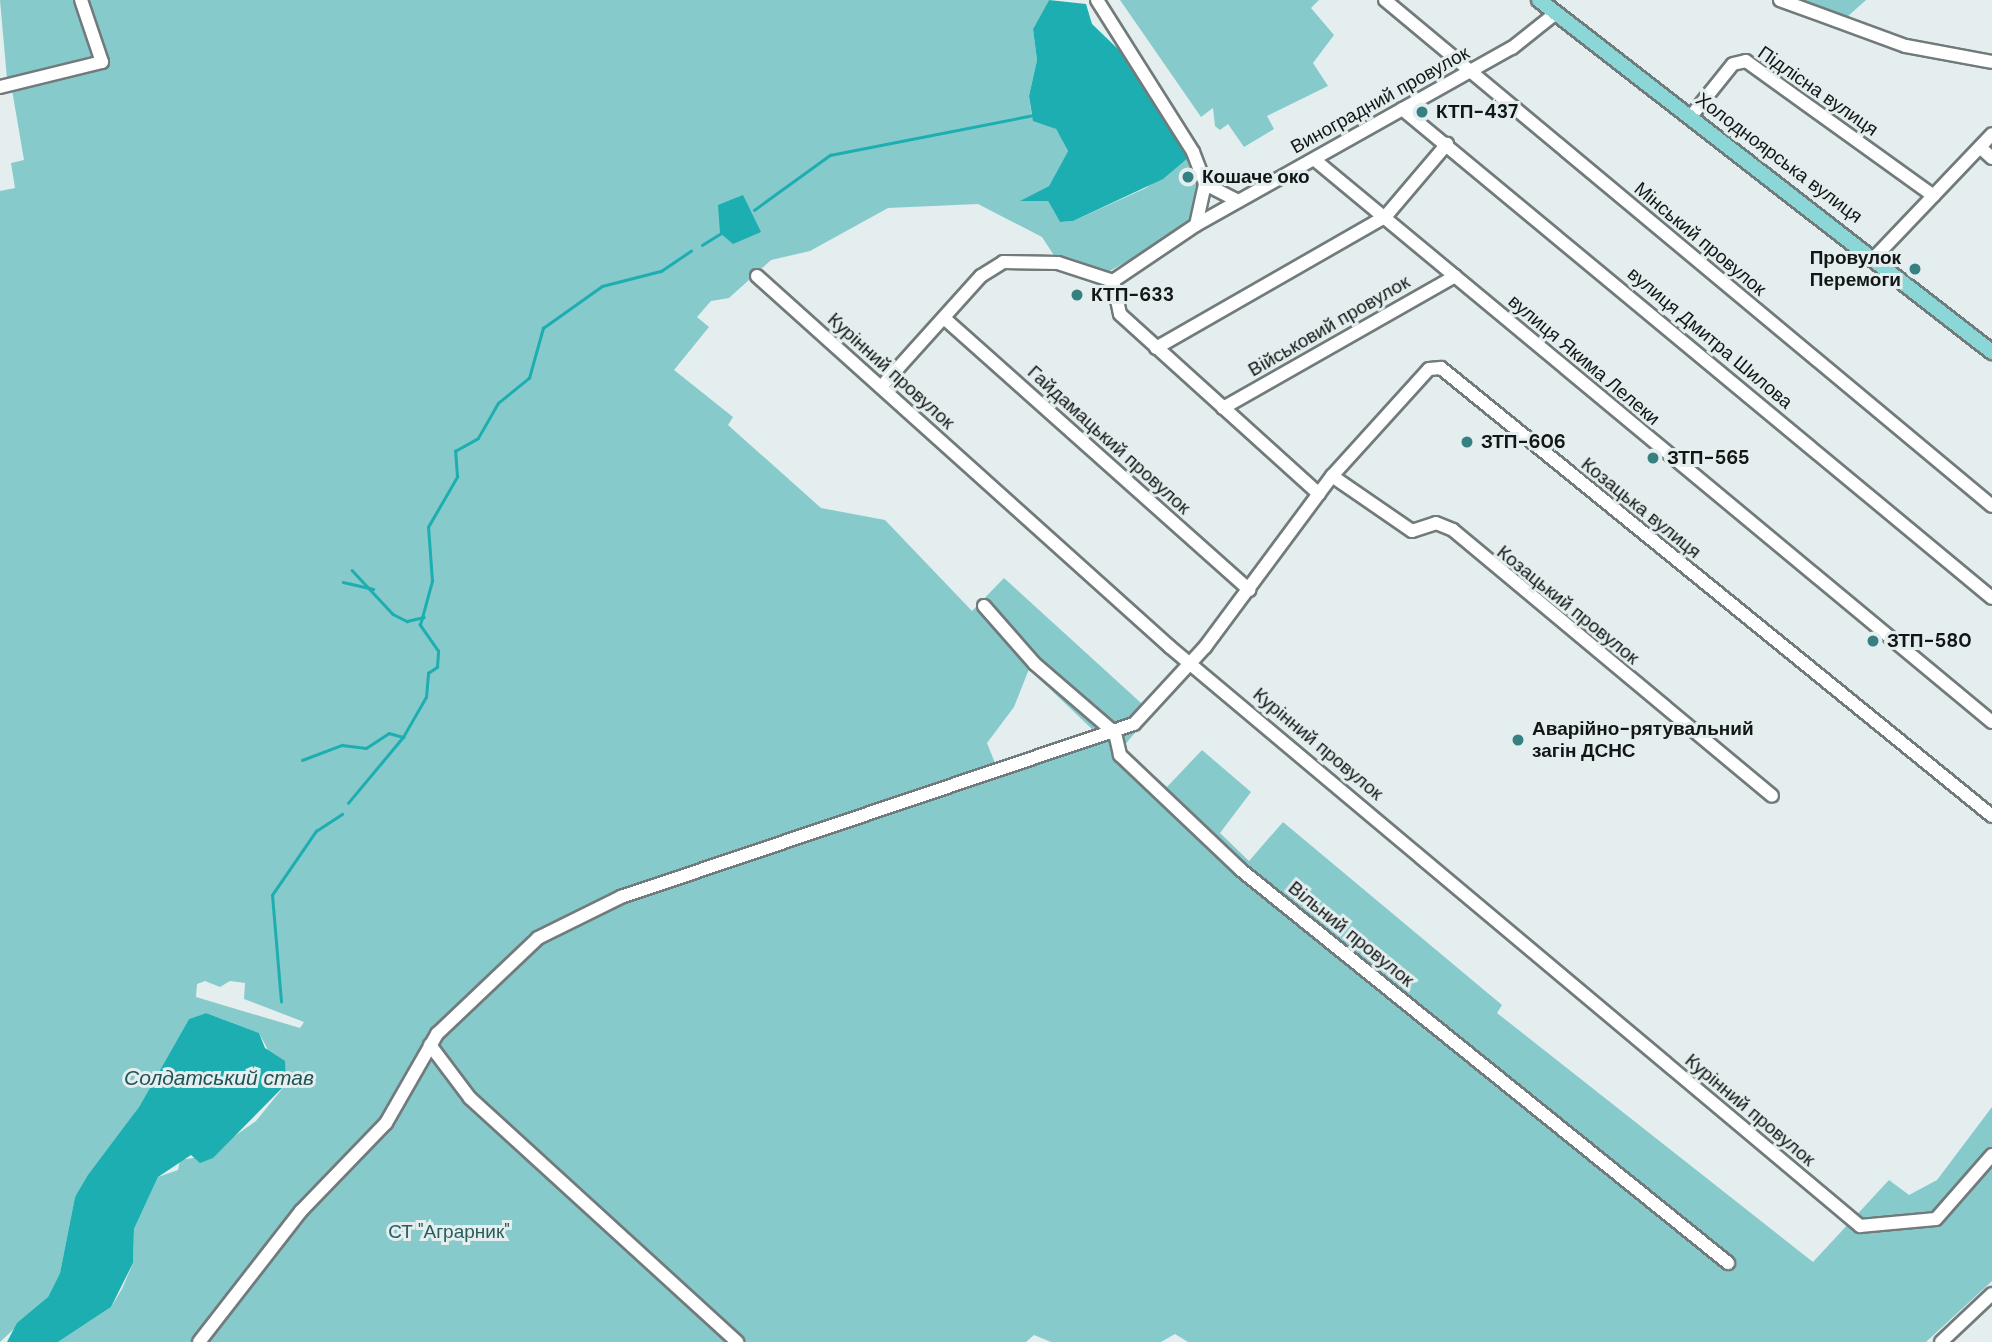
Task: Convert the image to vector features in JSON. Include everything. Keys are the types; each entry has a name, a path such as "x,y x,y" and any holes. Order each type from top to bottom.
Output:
{"main road":[{"name":"Холодноярська вулиця","path":"1539,0 1876,256 1992,352"}],"street":[{"path":"0,87 102,62 81,0"},
{"path":"1097,0 1193,152 1205,184 1196,225"},
{"name":"Мінський провулок","path":"1385,0 1992,506"},
{"path":"1780,0 1906,46 1992,62"},
{"name":"Виноградний провулок","path":"1113,281 1196,225 1471,72 1556,13"},
{"name":"Підлісна вулиця","path":"1692,115 1733,64 1745,61 1934,196"},
{"name":"вулиця Дмитра Шилова","path":"1402,109 1992,598"},
{"path":"1876,256 1992,134"},
{"path":"1156,348 1385,217 1447,144"},
{"path":"1980,147 1992,158"},
{"name":"вулиця Якима Лелеки","path":"1315,160 1992,722"},
{"path":"1205,184 1238,201"},
{"path":"881,387 944,318 1003,262 1058,263 1113,281 1120,314 1319,494"},
{"name":"Курінний провулок","path":"757,276 1191,662 1864,1227 1936,1219 1992,1155"},
{"name":"Військовий провулок","path":"1223,408 1455,276"},
{"name":"Гайдамацький провулок","path":"944,318 1249,590"},
{"name":"Козацька вулиця","path":"1115,733 1134,724 1191,662 1249,590 1332,477 1421,374 1441,368 1992,816"},
{"name":"Козацький провулок","path":"1332,477 1412,531 1436,523 1452,530 1772,796"},
{"name":"Вільний провулок","path":"984,606 1035,664 1115,733 1120,755 1241,870 1728,1263"},
{"path":"199,1342 300,1211 386,1123 430,1045 538,938 570,919 771,845 1115,733"},
{"path":"430,1045 470,1098 737,1342"},
{"path":"1941,1342 1992,1294"}],"green space":[{"name":"СТ \"Аграрник\"","path":"0,0 1049,0 1033,29 1037,60 1029,96 1032,117 1056,129 1068,151 1049,186 1021,201 1048,201 1060,222 1073,221 1146,188 1189,157 1199,182 1189,226 1108,272 1055,257 1042,237 978,204 888,208 810,251 771,260 729,298 711,301 697,317 709,327 674,370 733,417 728,425 821,508 885,520 972,611 1004,578 1152,713 1122,748 1167,787 1202,750 1251,792 1220,833 1249,861 1283,822 1502,1005 1497,1013 1813,1262 1889,1180 1909,1195 1937,1180 1992,1107 1992,1281 1926,1342 1188,1342 1175,1334 1161,1342 1051,1342 1034,1335 1026,1342 58,1342 111,1307 122,1289 133,1263 134,1229 158,1177 178,1170 180,1160 206,1156 256,1121 286,1084 259,1033 206,1013 189,1019 139,1107 75,1197 60,1273 48,1297 0,1342 0,191 15,188 11,163 24,160 12,90 0,83 7,79","holes":["1029,669 1094,731 997,768 987,743 1014,707","205,981 220,987 230,981 245,983 244,999 304,1022 300,1028 196,997 197,984"]},
{"path":"1120,0 1319,0 1311,8 1334,35 1313,63 1328,86 1267,116 1274,129 1244,147 1228,124 1220,130 1215,126 1213,108 1201,117"},
{"path":"1795,0 1866,0 1847,17"}],"water":[{"path":"1049,0 1086,4 1092,24 1119,50 1189,157 1163,179 1073,221 1060,222 1048,201 1020,201 1049,186 1068,151 1056,129 1033,121 1029,96 1037,60 1033,29"},
{"path":"743,195 761,232 733,244 720,233 718,205"},
{"name":"Солдатський став","path":"206,1013 259,1033 265,1048 285,1061 286,1084 213,1158 200,1163 191,1155 158,1177 134,1229 133,1263 111,1307 58,1342 7,1342 17,1323 48,1297 60,1273 75,1197 88,1175 139,1107 189,1019"}],"waterway":[{"path":"754,210 830,155 1033,115"},
{"path":"702,245 723,232"},
{"path":"348,803 403,737 426,697 428,673 437,667 438,651 420,625 432,581 428,527 457,477 455,451 478,438 498,403 529,378 543,328 602,286 661,271 691,251"},
{"path":"352,570 393,614 407,621 424,617"},
{"path":"343,582 373,589"},
{"path":"302,760 342,745 366,748 389,733 403,737"},
{"path":"281,1002 272,895 316,831 342,814"}],"place":[{"name":"КТП-437","path":"1422,112"},
{"name":"Кошаче око","path":"1188,177"},
{"name":"Провулок Перемоги","path":"1915,269"},
{"name":"КТП-633","path":"1077,295"},
{"name":"ЗТП-606","path":"1467,442"},
{"name":"ЗТП-565","path":"1653,458"},
{"name":"ЗТП-580","path":"1873,641"},
{"name":"Аварійно-рятувальний загін ДСНС","path":"1518,740"}]}
